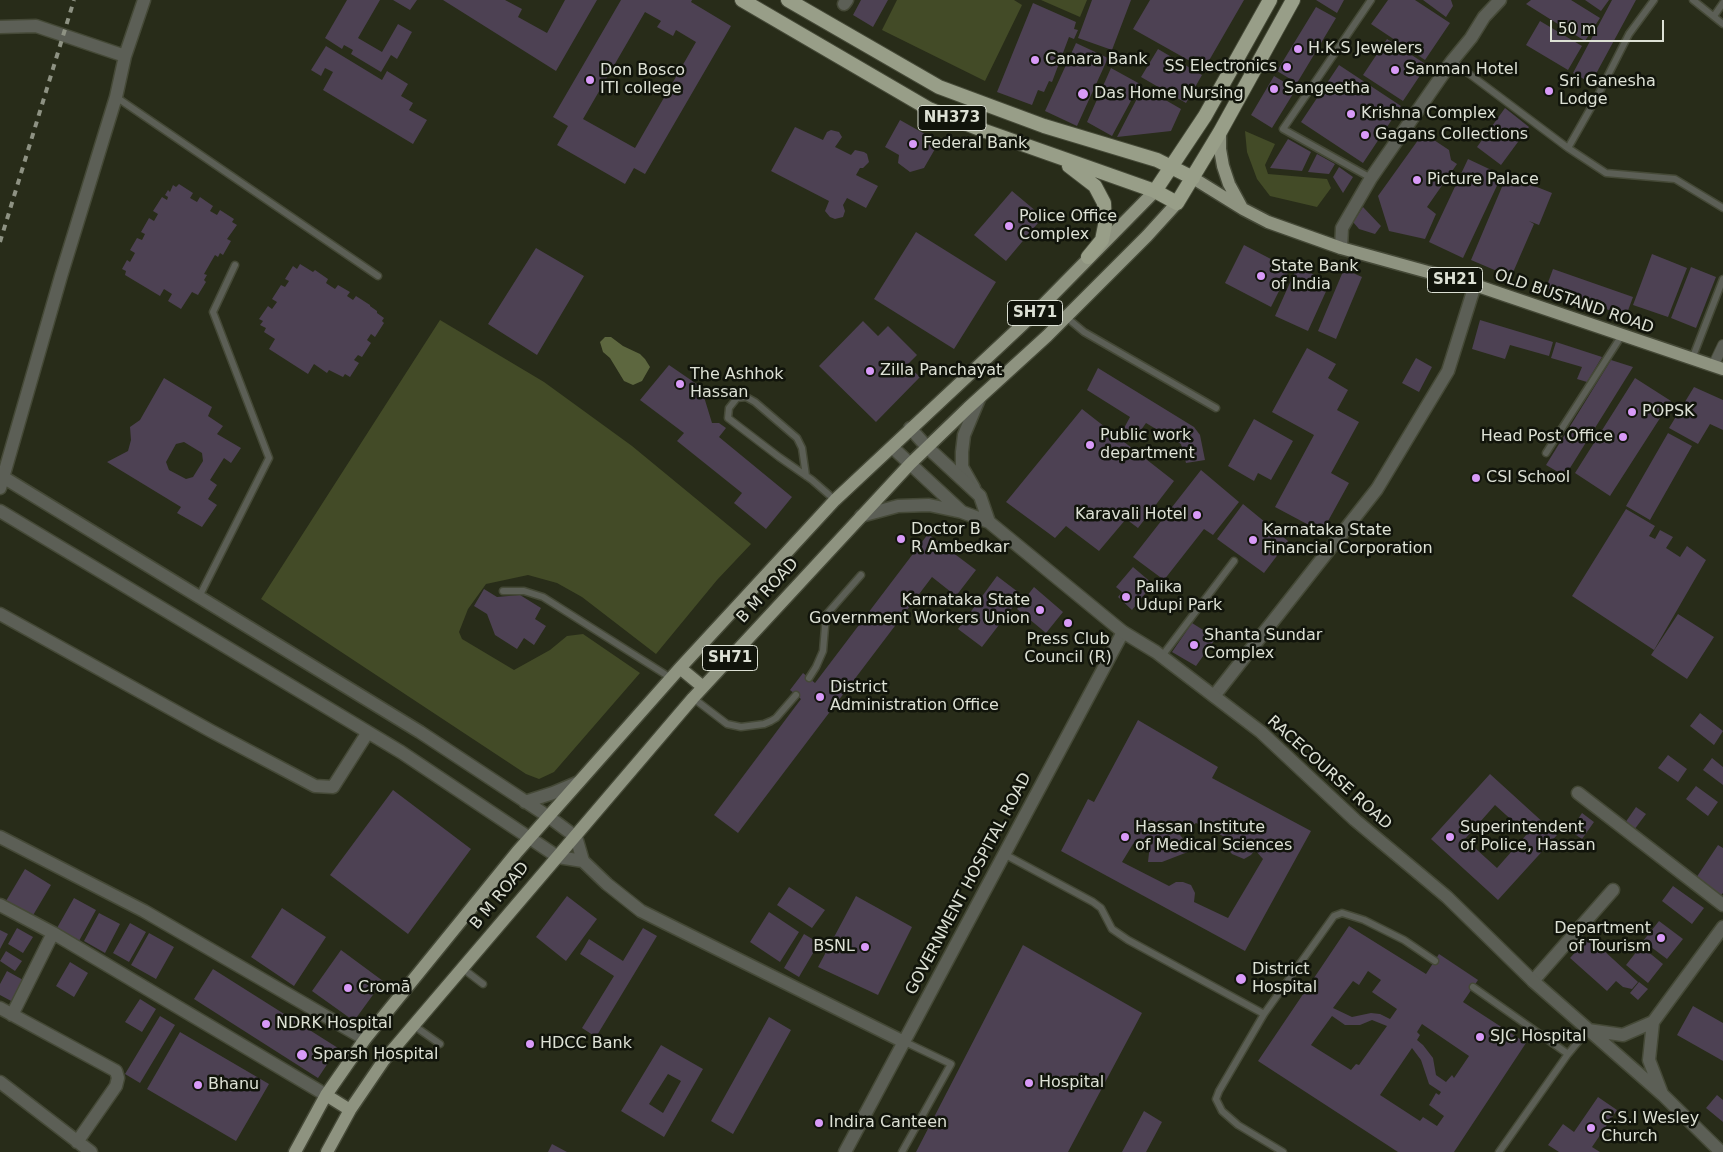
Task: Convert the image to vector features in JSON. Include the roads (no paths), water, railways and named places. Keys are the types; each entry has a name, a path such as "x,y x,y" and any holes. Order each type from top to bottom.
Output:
{"highway":[{"name":"NH373","path":"742,0 929,109 1048,154 1155,191 1177,203"},
{"name":"NH373","path":"788,0 939,87 1044,126 1172,166 1193,178"},
{"path":"1172,166 1205,116 1270,0"},
{"name":"B M ROAD","path":"1177,203 1220,132 1293,0"},
{"path":"1048,154 1096,186 1104,203 1102,240 1088,257"},
{"name":"SH71","path":"1155,191 1172,166"}],"main road":[{"path":"1220,132 1220,150 1223,166 1229,184 1243,210"},
{"name":"OLD BUSTAND ROAD","path":"1193,178 1243,210 1268,222 1341,248 1475,285 1718,368"},
{"name":"SH71","path":"910,428 1036,312 1155,191"},
{"name":"B M ROAD","path":"327,1152 350,1110 384,1060 693,698 910,464 1066,317 1147,236 1177,203"},
{"name":"B M ROAD","path":"295,1152 326,1095 365,1038 530,838 680,668 835,500 910,428"},
{"path":"680,668 703,688"},
{"path":"326,1095 350,1110"}],"street":[{"path":"144,0 125,56 116,97 61,276 2,482 199,597 420,732 549,817 576,837 583,861 607,884 641,911 902,1041"},
{"path":"1341,248 1342,228 1371,178 1452,61 1498,0"},
{"path":"0,27 36,26 125,56"},
{"path":"1214,696 1377,489 1448,371 1475,285"},
{"path":"1718,368 1723,345"},
{"path":"979,398 964,435 962,467 980,496 989,522"},
{"path":"910,428 927,447 980,496"},
{"path":"892,447 962,512"},
{"path":"861,516 898,506 929,505 962,512 989,522"},
{"path":"0,511 368,732 558,857 583,861"},
{"name":"RACECOURSE ROAD","path":"989,522 1123,632 1162,656 1261,732 1355,820 1447,897 1533,981 1663,1096 1721,1152"},
{"path":"0,614 315,786 332,787 368,732"},
{"name":"GOVERNMENT HOSPITAL ROAD","path":"844,1152 1123,632"},
{"path":"525,802 566,789 580,781"},
{"path":"1578,792 1723,905"},
{"path":"0,837 144,911 365,1038"},
{"path":"1533,981 1613,890"},
{"path":"0,905 53,933 326,1095"},
{"path":"1588,1030 1623,1035 1653,1022 1723,927"},
{"path":"12,1015 53,933"},
{"path":"0,1008 116,1071 118,1078 116,1086 77,1142"},
{"path":"1653,1022 1649,1060 1663,1096"},
{"path":"0,1082 90,1152"}],"lane":[{"path":"1371,0 1283,129 1371,178"},
{"path":"1568,148 1597,97 1629,34 1654,0"},
{"path":"1693,0 1723,24"},
{"path":"1714,16 1723,3"},
{"path":"1452,61 1568,148 1606,173 1675,179 1723,208"},
{"path":"116,97 378,276"},
{"path":"199,597 269,458 213,312 235,265"},
{"path":"1692,359 1723,279"},
{"path":"1066,317 1084,332 1216,408"},
{"path":"1546,453 1622,335"},
{"path":"806,476 802,448 797,438 755,402 746,397 737,398 729,408 728,418 835,500"},
{"path":"1162,656 1234,561"},
{"path":"809,678 823,651 826,615 861,575"},
{"path":"503,591 524,591 543,597 671,678"},
{"path":"693,698 727,724 741,727 764,724 771,721 776,718 796,695"},
{"path":"1004,854 1093,902 1101,908 1112,929 1122,937 1264,1014"},
{"path":"1283,1152 1238,1125 1222,1111 1216,1099 1264,1014 1334,916 1342,913 1364,920 1404,940 1434,961"},
{"path":"462,968 483,984"},
{"path":"1473,987 1568,1054"},
{"path":"413,1025 440,1044"},
{"path":"1499,1152 1568,1054 1588,1030"},
{"path":"902,1041 951,1064 902,1152"}],"railway":[{"path":"0,242 74,0"}],"place":[{"name":"H.K.S Jewelers","path":"1298,49"},
{"name":"Canara Bank","path":"1035,60"},
{"name":"SS Electronics","path":"1287,67"},
{"name":"Sanman Hotel","path":"1395,70"},
{"name":"Don Bosco ITI college","path":"590,80"},
{"name":"Sangeetha","path":"1274,89"},
{"name":"Sri Ganesha Lodge","path":"1549,91"},
{"name":"Das Home Nursing","path":"1083,94"},
{"name":"Krishna Complex","path":"1351,114"},
{"name":"Gagans Collections","path":"1365,135"},
{"name":"Federal Bank","path":"913,144"},
{"name":"Picture Palace","path":"1417,180"},
{"name":"Police Office Complex","path":"1009,226"},
{"name":"State Bank of India","path":"1261,276"},
{"name":"Zilla Panchayat","path":"870,371"},
{"name":"The Ashhok Hassan","path":"680,384"},
{"name":"POPSK","path":"1632,412"},
{"name":"Head Post Office","path":"1623,437"},
{"name":"Public work department","path":"1090,445"},
{"name":"CSI School","path":"1476,478"},
{"name":"Karavali Hotel","path":"1197,515"},
{"name":"Doctor B R Ambedkar","path":"901,539"},
{"name":"Karnataka State Financial Corporation","path":"1253,540"},
{"name":"Palika Udupi Park","path":"1126,597"},
{"name":"Karnataka State Government Workers Union","path":"1040,610"},
{"name":"Press Club Council (R)","path":"1068,623"},
{"name":"Shanta Sundar Complex","path":"1194,645"},
{"name":"District Administration Office","path":"820,697"},
{"name":"Hassan Institute of Medical Sciences","path":"1125,837"},
{"name":"Superintendent of Police, Hassan","path":"1450,837"},
{"name":"Department of Tourism","path":"1661,938"},
{"name":"BSNL","path":"865,947"},
{"name":"District Hospital","path":"1241,979"},
{"name":"Cromā","path":"348,988"},
{"name":"NDRK Hospital","path":"266,1024"},
{"name":"SJC Hospital","path":"1480,1037"},
{"name":"HDCC Bank","path":"530,1044"},
{"name":"Sparsh Hospital","path":"302,1055"},
{"name":"Hospital","path":"1029,1083"},
{"name":"Bhanu","path":"198,1085"},
{"name":"Indira Canteen","path":"819,1123"},
{"name":"C.S.I Wesley Church","path":"1591,1128"}]}
